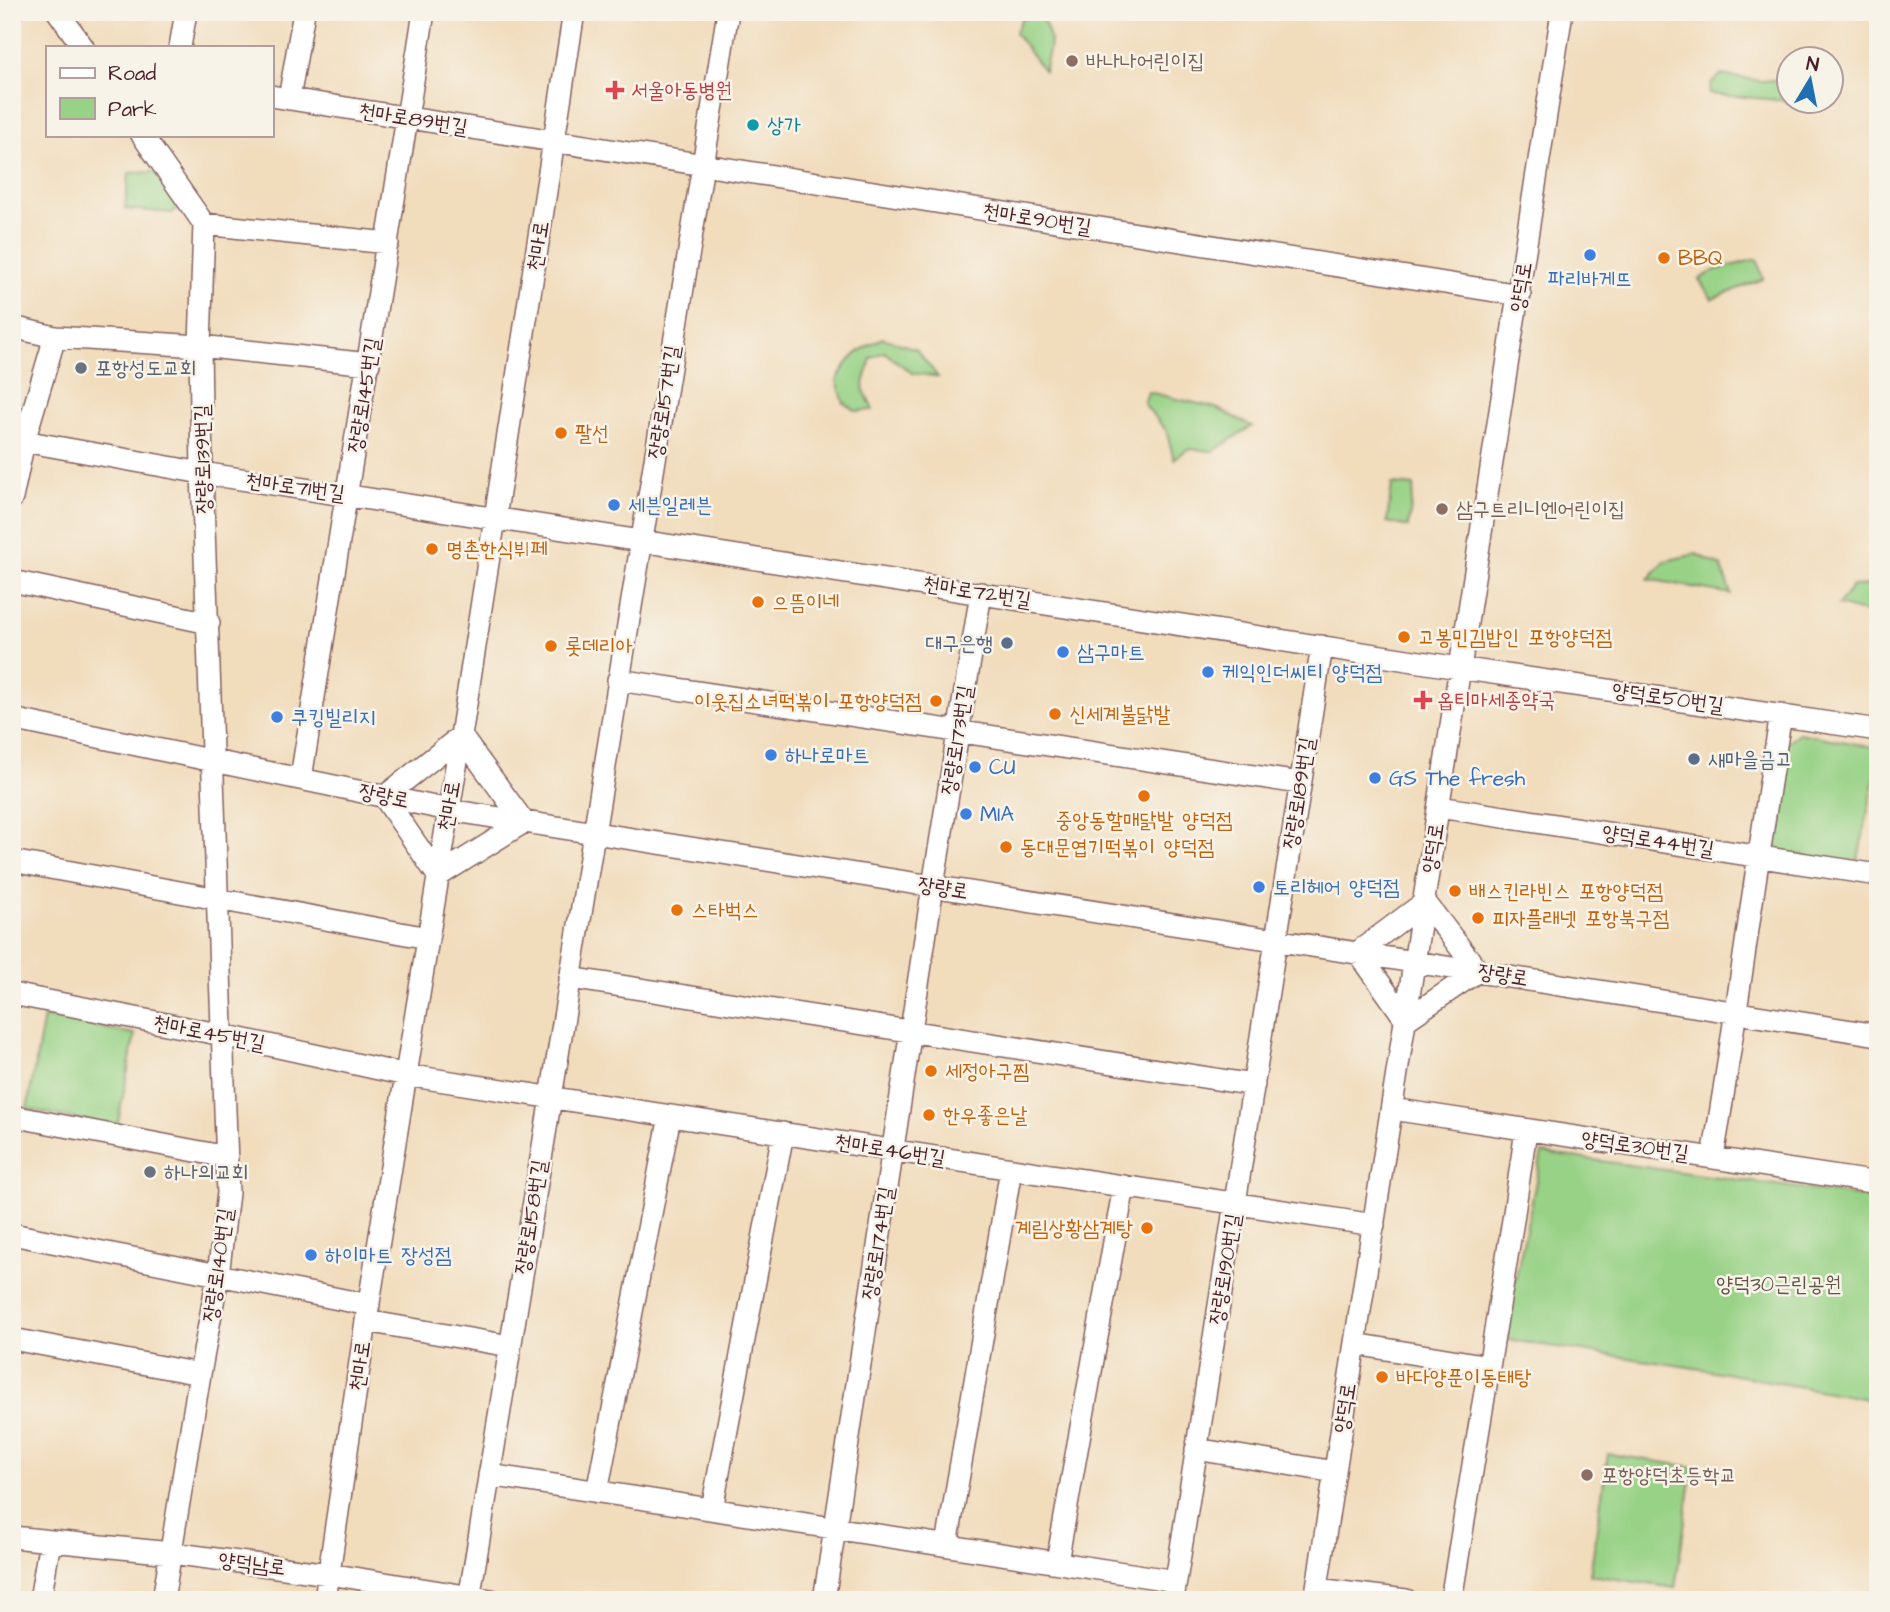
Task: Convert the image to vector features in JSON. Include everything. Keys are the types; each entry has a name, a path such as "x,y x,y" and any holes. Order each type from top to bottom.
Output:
{"street":[{"path":"58,12 82,46"},
{"path":"180,46 186,12"},
{"path":"280,98 304,12"},
{"name":"장량로145번길","path":"301,778 424,12"},
{"name":"천마로","path":"325,1600 574,12"},
{"name":"장량로157번길","path":"593,834 728,12"},
{"name":"양덕로","path":"1316,1594 1562,12"},
{"name":"천마로89번길","path":"280,98 554,142"},
{"path":"143,136 204,224 388,243"},
{"name":"천마로90번길","path":"554,142 1520,295"},
{"name":"장량로139번길","path":"204,224 200,346 211,760"},
{"path":"12,327 55,337 200,346 369,364"},
{"path":"12,498 18,440 55,337"},
{"name":"천마로71번길","path":"18,440 202,474 495,517"},
{"name":"천마로72번길","path":"495,517 1459,668"},
{"path":"12,581 209,623"},
{"name":"장량로173번길","path":"933,886 981,593"},
{"name":"장량로189번길","path":"1276,939 1322,646"},
{"name":"양덕로50번길","path":"1459,668 1878,730"},
{"path":"618,680 1300,783"},
{"path":"1713,1157 1737,1013 1780,715"},
{"name":"장량로","path":"12,719 449,810 1878,1035"},
{"path":"461,736 524,822 438,876 384,797 461,736"},
{"name":"장량로140번길","path":"163,1600 219,1275 228,1193 211,760"},
{"name":"양덕로44번길","path":"1439,807 1878,875"},
{"name":"장량로158번길","path":"470,1598 593,834"},
{"path":"12,861 428,937"},
{"name":"장량로174번길","path":"824,1600 933,886"},
{"path":"1425,902 1478,971 1406,1020 1358,952 1425,902"},
{"name":"장량로190번길","path":"1175,1590 1276,939"},
{"path":"570,978 1254,1085"},
{"name":"천마로45번길","path":"12,994 223,1035 406,1075"},
{"name":"천마로46번길","path":"406,1075 1374,1225"},
{"name":"양덕로30번길","path":"1392,1109 1878,1183"},
{"path":"12,1116 227,1157"},
{"path":"597,1492 670,1116"},
{"path":"1451,1600 1526,1130"},
{"path":"712,1509 783,1133"},
{"path":"947,1545 1011,1169"},
{"path":"1057,1562 1124,1186"},
{"path":"12,1234 219,1275 510,1346"},
{"path":"12,1339 200,1374"},
{"path":"1355,1344 1489,1366"},
{"path":"1196,1449 1335,1472"},
{"path":"489,1475 1057,1562 1175,1590"},
{"name":"양덕남로","path":"12,1537 171,1553 329,1574 491,1600"},
{"path":"40,1600 50,1541"},
{"path":"1316,1594 1406,1600"}],"green space":[{"path":"1025,12 1037,12 1049,34 1050,47 1044,71 1015,33"},
{"path":"1721,75 1761,81 1774,80 1774,100 1709,94 1712,82"},
{"path":"154,172 181,205 172,213 125,209 129,173"},
{"path":"1757,259 1763,279 1712,299 1699,279 1716,270"},
{"path":"883,338 916,349 938,377 912,373 884,352 871,358 863,388 873,410 856,411 844,403 837,381 856,355"},
{"path":"1148,392 1216,408 1252,426 1213,451 1188,449 1174,459 1166,430 1144,404"},
{"path":"1392,484 1414,486 1408,527 1387,522"},
{"path":"1696,554 1721,566 1731,594 1648,579 1665,561"},
{"path":"1878,585 1878,616 1838,605 1853,586"},
{"path":"1799,733 1878,748 1878,762 1857,864 1780,852 1770,840 1785,743"},
{"path":"44,1017 135,1034 117,1127 27,1109"},
{"name":"양덕30근린공원","path":"1542,1153 1878,1199 1878,1401 1708,1370 1503,1339"},
{"path":"1608,1454 1693,1467 1675,1588 1590,1575"}],"place":[{"name":"바나나어린이집","path":"1072,61"},
{"name":"서울아동병원","path":"615,90"},
{"name":"상가","path":"753,125"},
{"name":"파리바게뜨","path":"1590,255"},
{"name":"BBQ","path":"1664,258"},
{"name":"포항성도교회","path":"81,368"},
{"name":"팔선","path":"561,433"},
{"name":"세븐일레븐","path":"614,505"},
{"name":"삼구트리니엔어린이집","path":"1442,509"},
{"name":"명촌한식뷔페","path":"432,549"},
{"name":"으뜸이네","path":"758,602"},
{"name":"고봉민김밥인 포항양덕점","path":"1404,637"},
{"name":"대구은행","path":"1007,643"},
{"name":"롯데리아","path":"551,646"},
{"name":"삼구마트","path":"1063,652"},
{"name":"케익인더씨티 양덕점","path":"1208,672"},
{"name":"옵티마세종약국","path":"1423,700"},
{"name":"이웃집소녀떡볶이 포항양덕점","path":"936,701"},
{"name":"신세계불닭발","path":"1055,714"},
{"name":"쿠킹빌리지","path":"277,717"},
{"name":"하나로마트","path":"771,755"},
{"name":"새마을금고","path":"1694,759"},
{"name":"CU","path":"975,767"},
{"name":"GS The fresh","path":"1375,778"},
{"name":"중앙동할매닭발 양덕점","path":"1144,796"},
{"name":"MIA","path":"966,814"},
{"name":"동대문엽기떡볶이 양덕점","path":"1006,847"},
{"name":"토리헤어 양덕점","path":"1259,887"},
{"name":"배스킨라빈스 포항양덕점","path":"1455,891"},
{"name":"스타벅스","path":"677,910"},
{"name":"피자플래넷 포항북구점","path":"1478,918"},
{"name":"세정아구찜","path":"931,1071"},
{"name":"한우좋은날","path":"929,1115"},
{"name":"하나의교회","path":"150,1172"},
{"name":"계림상황삼계탕","path":"1147,1228"},
{"name":"하이마트 장성점","path":"311,1255"},
{"name":"바다양푼이동태탕","path":"1382,1377"},
{"name":"포항양덕초등학교","path":"1587,1475"}]}
